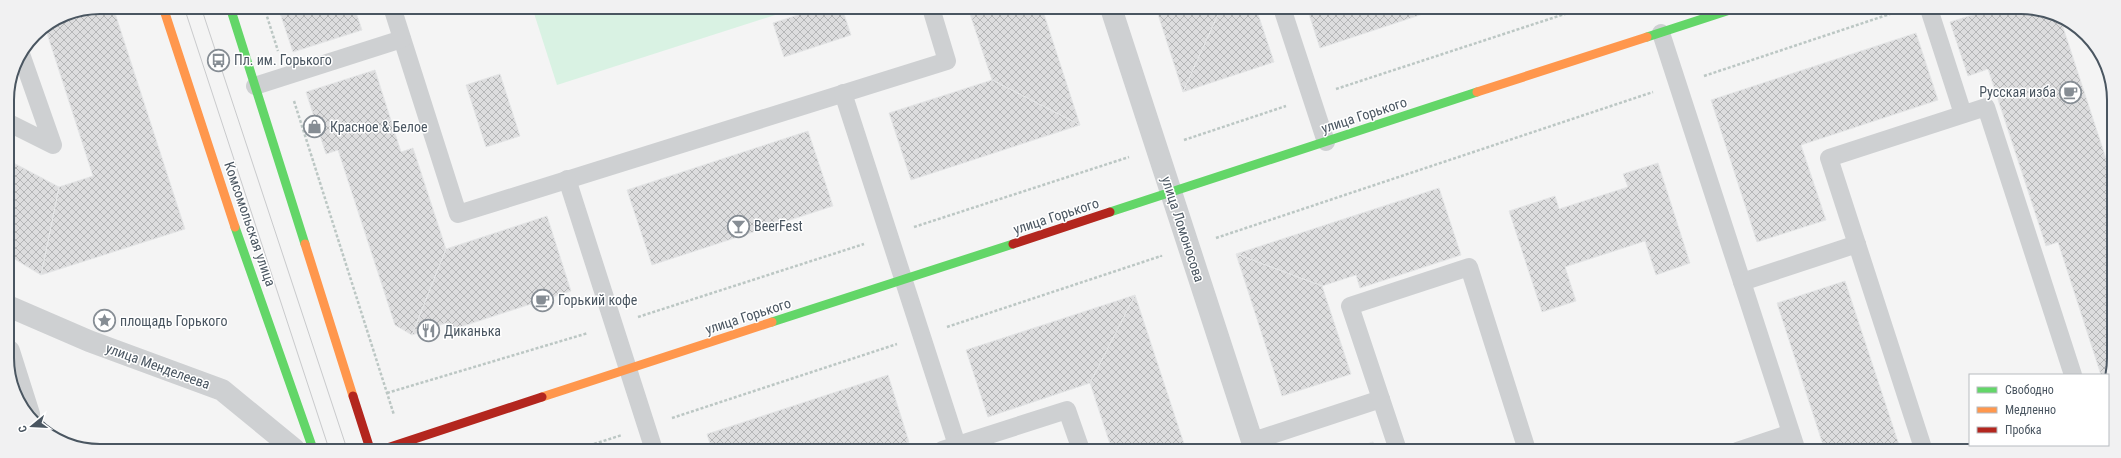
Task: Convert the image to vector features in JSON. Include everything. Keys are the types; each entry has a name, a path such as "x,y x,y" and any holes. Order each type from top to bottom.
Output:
{"street":[{"name":"Комсомольская улица","path":"165,14 229,209 311,444"},
{"path":"232,14 368,444"},
{"name":"улица Ломоносова","path":"1113,14 1254,444"},
{"name":"улица Горького","path":"403,443 1718,14"},
{"name":"улица Менделеева","path":"14,309 89,340 222,390 288,444"},
{"path":"15,370 23,395"}],"lane":[{"path":"394,14 458,214 947,61 933,14"},
{"path":"1284,14 1326,142"},
{"path":"1931,14 1963,114"},
{"path":"1661,33 1795,444"},
{"path":"255,86 402,39"},
{"path":"14,126 53,145 23,61"},
{"path":"843,93 921,336 949,444"},
{"path":"1922,444 1829,158 1986,107 2032,228 2073,374"},
{"path":"567,179 652,444"},
{"path":"1742,282 1857,244"},
{"path":"1396,444 1350,306 1469,267 1525,444"},
{"path":"1257,444 1381,399"},
{"path":"962,444 1068,410 1079,444"},
{"path":"1758,444 1791,433"}],"path":[{"path":"266,14 403,443"},
{"path":"1183,140 1565,14"},
{"path":"1214,238 1891,14"},
{"path":"387,393 613,325 1129,158"},
{"path":"594,444 1161,256"}],"green space":[{"path":"534,14 778,14 557,85"}],"building":[{"path":"94,14 115,14 185,229 41,275 59,187 93,176 47,32 62,23 83,16"},
{"path":"280,14 356,14 362,30 293,52"},
{"path":"801,14 844,14 851,35 784,57 773,23"},
{"path":"970,14 1044,14 1080,125 992,80"},
{"path":"1158,14 1218,14 1183,92"},
{"path":"1218,14 1258,14 1274,62 1183,92"},
{"path":"1309,14 1423,14 1320,48"},
{"path":"1976,14 2021,14 2038,16 2062,25 2107,162 2107,364 2105,374 2101,374 2058,242 2046,246 1988,69 1968,76 1950,22"},
{"path":"1916,33 1938,100 1801,145 1826,220 1757,242 1711,100"},
{"path":"375,70 401,152 413,148 446,249 412,335 395,325 338,150 326,154 306,92"},
{"path":"500,74 520,136 486,147 466,85"},
{"path":"992,80 1080,125 911,180 889,113"},
{"path":"808,131 833,206 652,265 627,190"},
{"path":"14,163 59,187 41,275 14,259"},
{"path":"1658,163 1690,263 1656,275 1645,241 1565,267 1576,301 1542,312 1509,211 1555,196 1559,209 1628,187 1623,174"},
{"path":"1439,188 1461,255 1360,288 1356,275 1322,286 1236,254"},
{"path":"547,216 571,291 448,331 446,323 412,335 446,249"},
{"path":"1236,254 1322,286 1351,374 1282,396"},
{"path":"1845,281 1899,444 1823,444 1777,303"},
{"path":"1135,295 1184,444 1110,444 1090,383"},
{"path":"1135,295 1090,383 988,417 966,350"},
{"path":"888,375 909,442 903,444 710,444 707,434"}],"tram line":[{"path":"186,14 327,444"},
{"path":"203,14 345,444"}],"traffic: fast":[{"path":"232,14 305,244"},
{"path":"1647,37 1718,14"},
{"path":"1110,212 1477,92"},
{"path":"235,227 311,444"},
{"path":"772,322 1013,244"}],"traffic: slow":[{"path":"165,14 235,227"},
{"path":"1477,92 1647,37"},
{"path":"305,244 353,396"},
{"path":"542,397 772,322"}],"traffic: jam":[{"path":"1013,244 1110,212"},
{"path":"353,396 368,444"},
{"path":"399,444 542,397"}],"place":[{"name":"Пл. им. Горького","path":"218,60"},
{"name":"Русская изба","path":"2071,92"},
{"name":"Красное & Белое","path":"315,127"},
{"name":"BeerFest","path":"739,226"},
{"name":"Горький кофе","path":"543,300"},
{"name":"площадь Горького","path":"105,321"},
{"name":"Диканька","path":"428,331"}]}
